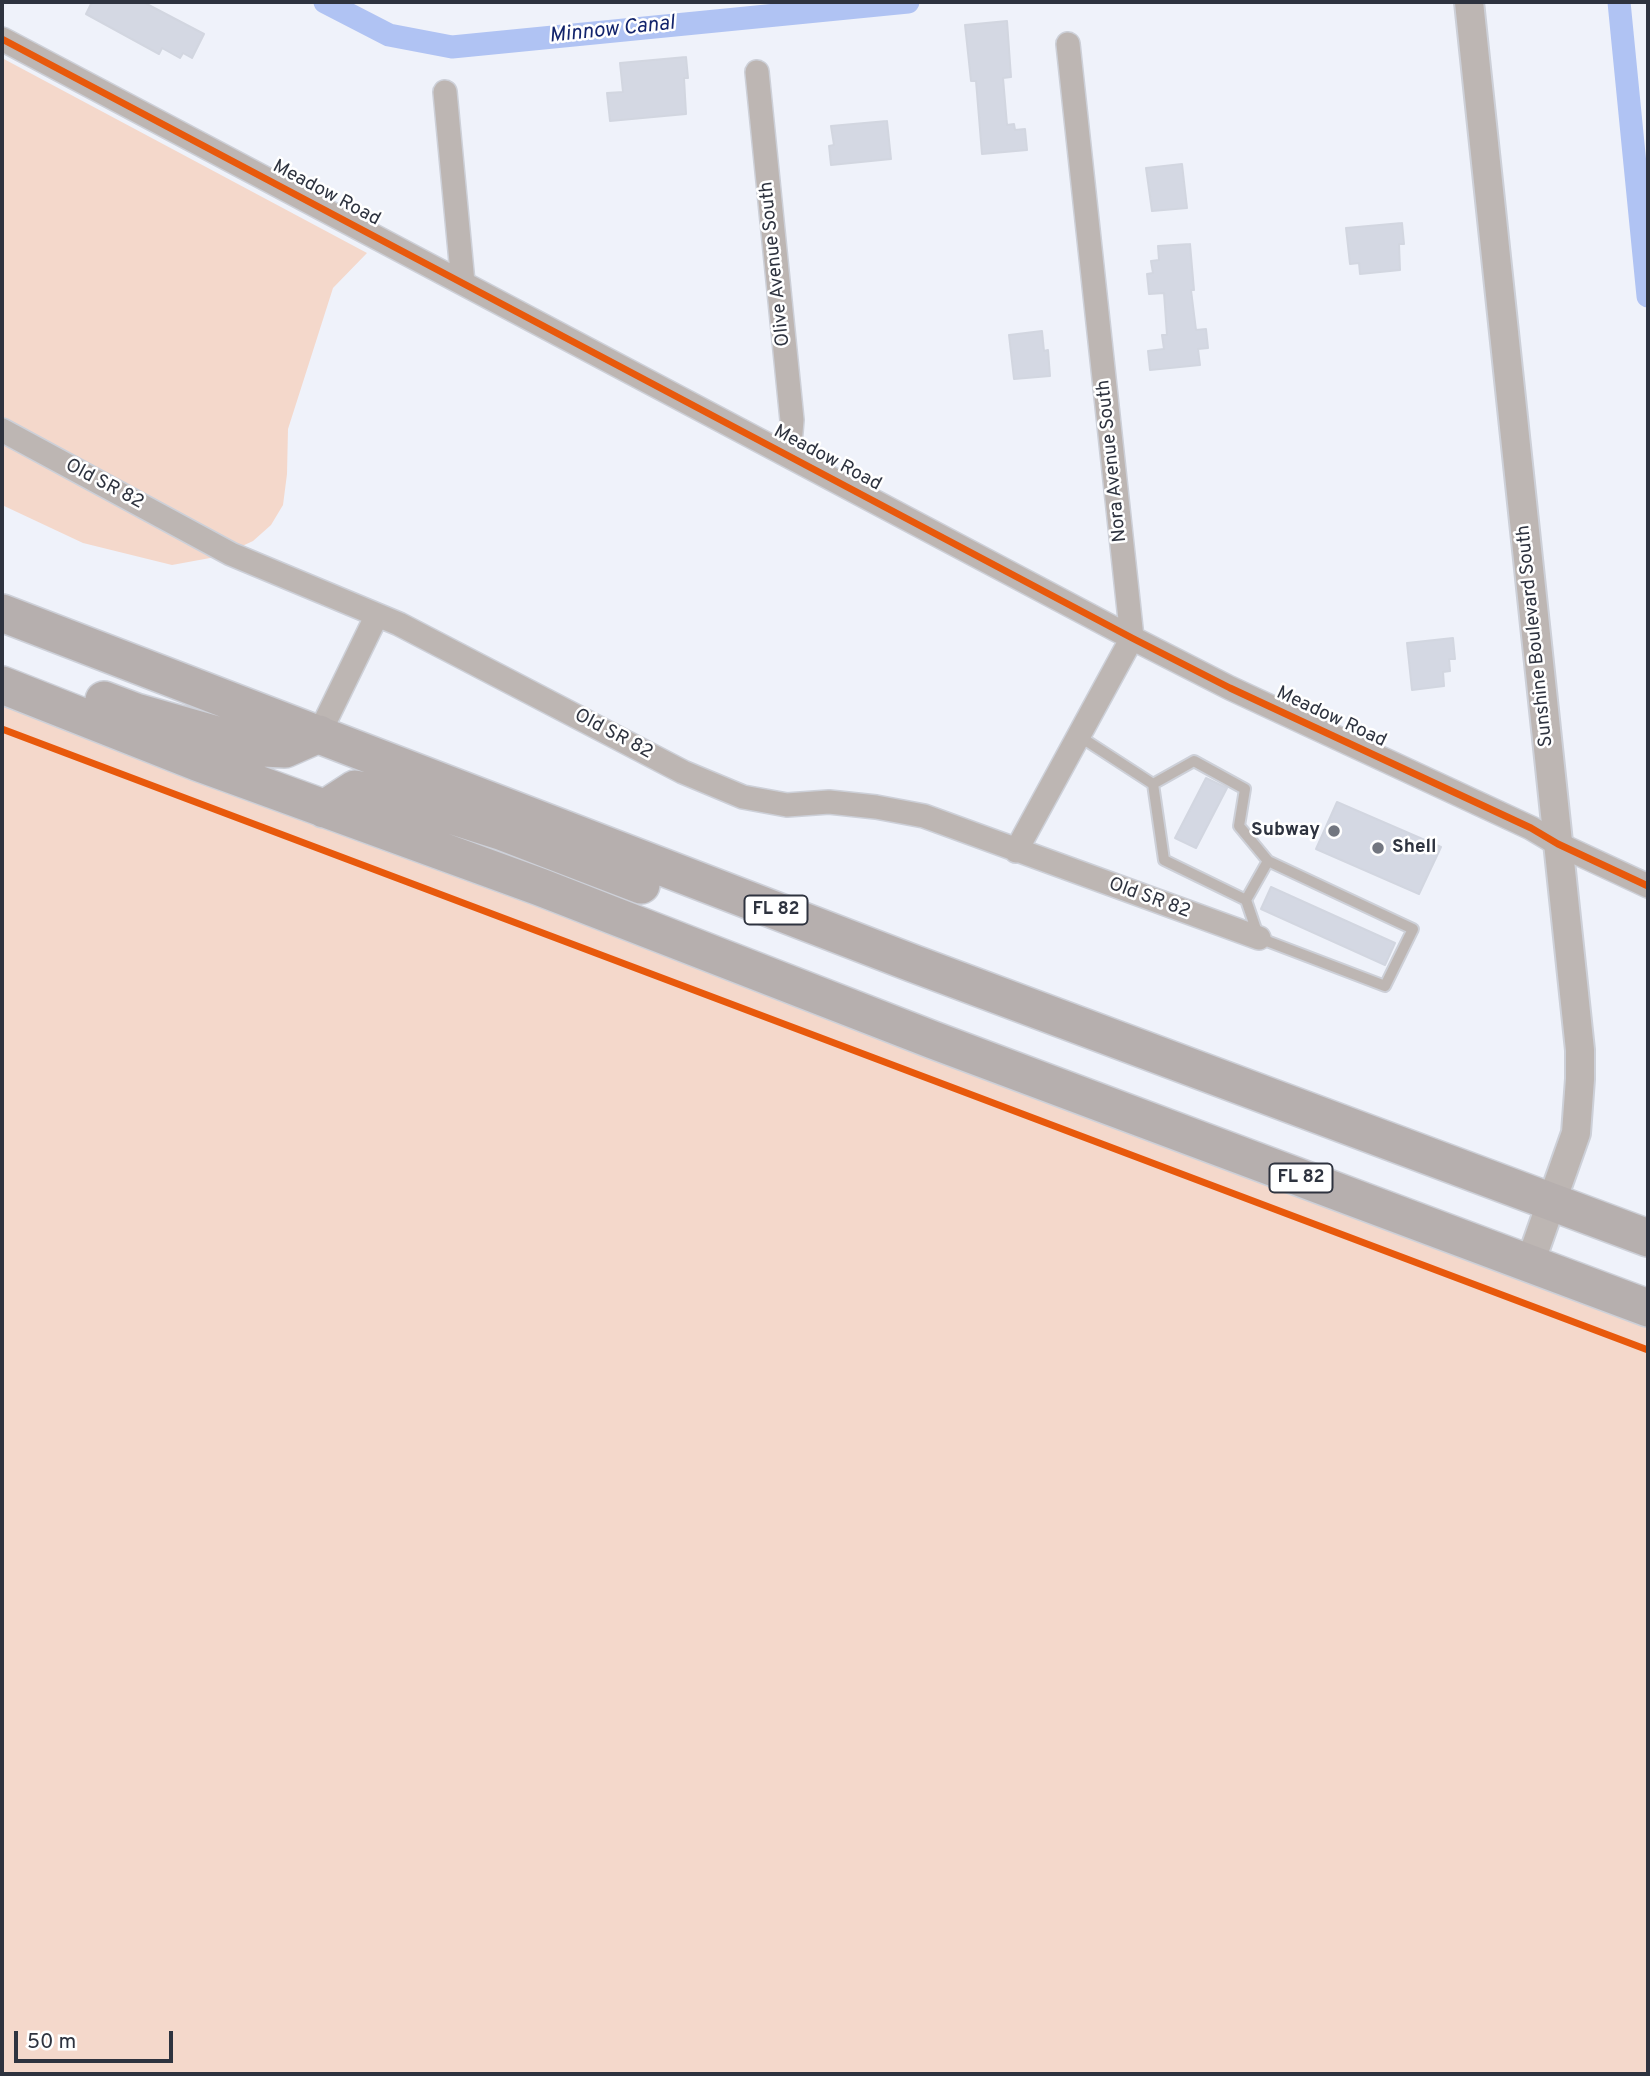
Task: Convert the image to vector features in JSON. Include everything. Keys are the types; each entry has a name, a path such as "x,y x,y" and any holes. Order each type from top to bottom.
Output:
{"highway":[{"name":"FL 82","path":"2,613 1648,1238"},
{"path":"2,660 136,712 263,748 285,749 319,734"},
{"name":"FL 82","path":"2,685 197,762 540,887 933,1040 1648,1308"},
{"path":"324,809 355,789 400,799 503,832 697,906 768,906"}],"street":[{"name":"Sunshine Boulevard South","path":"1469,2 1580,1050 1576,1133 1530,1263"},
{"name":"Meadow Road","path":"2,39 1132,638 1648,886"},
{"name":"Nora Avenue South","path":"1068,44 1132,638"},
{"name":"Olive Avenue South","path":"757,72 792,420 789,456"},
{"path":"445,92 463,283"},
{"name":"Old SR 82","path":"2,430 231,554 399,624 683,772 743,797 787,805 830,802 912,814 1259,938"},
{"path":"319,734 377,615"},
{"path":"1016,851 1132,638"}],"lane":[{"path":"1079,736 1153,784 1164,860 1246,900 1259,938 1385,986 1413,929 1268,861 1239,826 1245,789 1194,761 1153,784"},
{"path":"1246,900 1268,861"}],"shaded area":[{"path":"2,58 367,253 333,288 288,429 283,505 271,525 253,541 221,556 172,565 83,543 2,505"},
{"path":"2,698 1648,1321 1648,2074 2,2074"}],"building":[{"path":"92,2 143,2 204,34 192,58 183,53 180,58 162,48 159,54 86,14"},
{"path":"1007,21 1011,77 1003,78 1007,125 1014,124 1015,130 1025,129 1027,150 982,154 976,81 971,81 965,25"},
{"path":"686,57 686,114 610,121 607,93 623,92 620,63"},
{"path":"887,121 891,159 831,165 829,146 834,145 831,126"},
{"path":"1182,164 1187,208 1152,211 1146,168"},
{"path":"1402,223 1404,244 1399,244 1400,270 1360,274 1359,263 1350,264 1346,228"},
{"path":"1190,244 1194,290 1191,290 1196,330 1206,329 1208,348 1198,349 1200,365 1150,370 1148,351 1164,349 1162,335 1167,335 1164,293 1149,294 1147,274 1153,273 1151,261 1159,260 1158,246"},
{"path":"1042,331 1044,351 1048,350 1050,376 1014,379 1009,335"},
{"path":"1453,638 1455,659 1449,659 1450,671 1443,672 1444,686 1412,690 1407,643"},
{"path":"1206,778 1227,788 1196,848 1175,838"},
{"name":"Shell","path":"1337,802 1441,847 1419,894 1316,849"},
{"path":"1271,887 1395,943 1385,965 1261,909"}],"waterway":[{"name":"Minnow Canal","path":"325,2 389,35 452,47 908,2"},
{"path":"1619,2 1648,296"}],"cycle path":[{"path":"2,39 1132,638 1230,688 1531,828 1558,844 1648,886"},
{"path":"2,729 1648,1350"}],"place":[{"name":"Subway","path":"1334,831"},
{"name":"Shell","path":"1378,848"}]}
